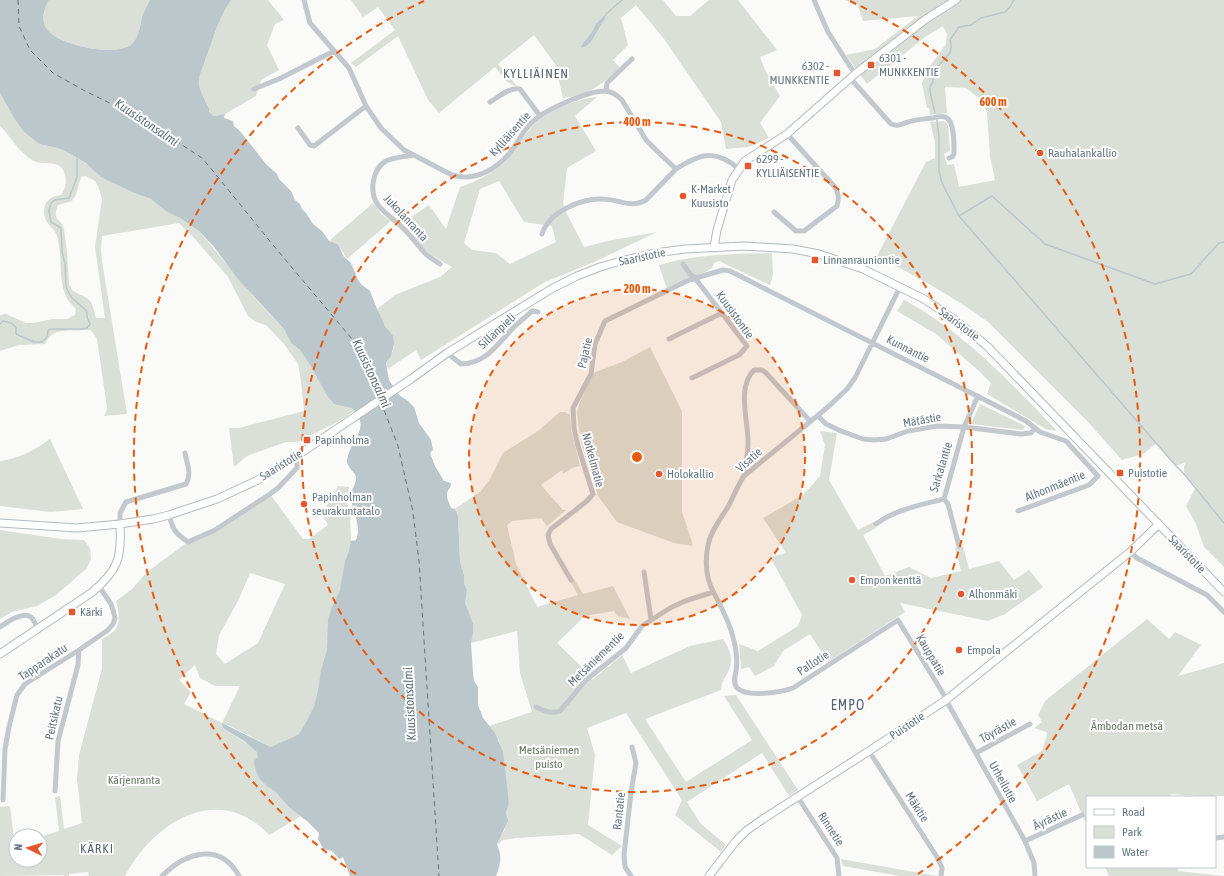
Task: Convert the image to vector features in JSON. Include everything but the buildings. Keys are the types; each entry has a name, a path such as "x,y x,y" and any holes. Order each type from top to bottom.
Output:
{"main road":[{"path":"714,247 717,230 732,180 739,169 752,156 787,134 853,76 926,19 956,0"},
{"name":"Saaristotie","path":"0,523 77,528 153,520 199,506 245,487 295,457 447,353 531,301 577,276 621,261 655,253 714,247 769,246 803,250 863,269 942,310 969,330 988,347 1224,592"},
{"path":"0,654 105,581 117,562 120,550 120,524"},
{"name":"Puistotie","path":"708,876 736,840 746,831 946,700 1130,552 1159,524"}],"street":[{"name":"Kylliäisentie","path":"304,0 310,23 349,68 366,106 373,117 390,137 413,155 452,175 460,177 476,176 492,168 506,157 524,130 540,116 564,103 593,93 606,91"},
{"path":"814,0 828,32 853,76 891,124 898,126 915,120 941,117 949,119 952,127 954,154 949,158"},
{"path":"254,89 279,79 334,50"},
{"path":"632,59 607,83 606,91 617,95 622,100 646,140 676,169"},
{"path":"490,102 510,90 515,88 520,89 540,116"},
{"path":"298,128 310,145 314,146 366,106"},
{"path":"774,212 796,231 804,231 837,206 838,202 838,192 834,186 787,134"},
{"name":"Jukolanranta","path":"413,155 387,160 382,164 377,170 374,178 373,196 382,210 404,228 424,252 440,264"},
{"path":"542,234 545,227 557,213 577,204 602,199 631,204 640,203 646,200 676,169 696,158 717,156 728,160 739,169"},
{"name":"Kuusistontie","path":"683,264 747,346 739,355 692,378"},
{"name":"Kunnantie","path":"695,278 723,270 730,271 978,396 1026,422 1040,432 1066,441 1098,476"},
{"name":"Pajatie","path":"573,414 572,408 591,374 595,344 605,321 695,278"},
{"name":"Visatie","path":"734,681 737,662 733,637 723,610 713,592 707,565 710,537 730,504 737,486 744,476 818,416 847,389 855,378 900,287"},
{"name":"Sillanpieli","path":"447,353 461,364 480,360 489,354 514,327 532,311 538,312"},
{"path":"669,339 722,313"},
{"path":"744,476 748,445 746,423 746,383 749,375 754,370 762,370 766,373 810,422"},
{"name":"Sarkalantie","path":"876,524 886,516 902,510 944,499 964,427 978,396"},
{"name":"Notkelmatie","path":"572,580 548,539 551,529 590,498 592,494 578,446 573,414"},
{"name":"Mätästie","path":"818,416 826,424 841,432 863,439 874,440 886,439 922,428 937,426 964,427 1021,434 1031,433 1035,428"},
{"path":"120,524 120,513 126,502 186,484 189,479 189,472 185,453"},
{"path":"169,516 173,530 177,535 188,542 215,530 278,488 297,468 295,457"},
{"name":"Alhonmäentie","path":"1018,511 1089,485 1098,476"},
{"path":"944,499 948,504 959,546"},
{"path":"1130,552 1137,558 1207,595 1224,612"},
{"path":"644,572 651,620"},
{"name":"Tapparakatu","path":"3,800 5,749 17,695 25,684 79,650 108,630 113,624 115,618 111,604 99,586"},
{"name":"Metsäniementie","path":"536,707 554,713 560,711 586,680 626,648 642,626 670,608 685,601 713,592"},
{"path":"0,627 14,618 26,615 31,617 38,628"},
{"name":"Kauppatie","path":"898,620 946,700"},
{"name":"Pallotie","path":"734,681 737,688 743,691 755,693 783,692 793,688 898,620"},
{"name":"Peitsikatu","path":"55,791 56,751 78,664 79,650"},
{"name":"Urheilutie","path":"946,700 1025,841 1034,863 1035,876"},
{"name":"Töyrästie","path":"976,753 1030,724"},
{"name":"Rantatie","path":"631,876 625,867 624,855 636,763 632,747"},
{"name":"Mäkitie","path":"869,751 937,857 942,868 941,876"},
{"name":"Rinnetie","path":"798,796 838,858 838,876"},
{"name":"Äyrästie","path":"1025,841 1082,815"},
{"path":"162,876 170,868 186,858 196,854 209,854 226,860 239,876"}],"green space":[{"path":"49,0 150,0 142,17 138,34 133,43 115,50 103,50 75,45 53,35 45,26 43,18 44,11"},
{"path":"231,0 268,0 284,20 275,24 267,45 279,70 261,80 256,96 225,114 214,116 209,112 209,108 199,87 199,78 219,21"},
{"path":"351,0 663,0 676,16 690,16 709,0 738,0 777,50 760,57 765,70 780,96 760,123 769,138 748,147 726,149 721,122 664,39 636,5 621,18 628,45 613,60 620,68 588,92 563,98 555,64 534,35 498,64 518,87 507,82 495,67 439,113 428,100 398,36 356,67 351,63 395,30 378,7 363,17"},
{"path":"844,0 1224,0 1224,567 1204,547 1196,524 1186,506 1196,487 1184,474 1184,466 1186,462 1176,466 1156,444 1143,454 1122,460 1088,422 988,322 948,295 877,256 926,162 935,158 935,142 930,122 944,121 948,125 950,151 944,154 947,165 954,164 959,187 995,180 990,157 987,112 980,99 966,88 945,87 947,113 930,115 929,108 927,108 922,83 928,69 946,44 947,34 943,26 925,37 867,84 846,55 875,49 918,16 863,21 857,3"},
{"path":"0,93 23,131 39,144 65,151 86,163 102,177 132,192 151,199 199,231 260,304 284,329 291,343 300,350 310,365 326,394 352,408 354,411 341,420 298,442 286,442 247,456 234,467 229,428 239,428 304,411 298,364 284,344 266,325 256,322 248,316 228,277 179,223 102,236 102,261 127,414 104,416 107,408 97,339 91,330 60,331 52,335 45,344 19,345 0,351 0,315 6,314 26,323 33,323 53,319 67,319 75,315 76,309 65,294 62,280 59,243 56,233 45,219 44,215 47,201 55,196 61,195 64,190 66,181 63,169 56,164 36,162 27,157 0,126","holes":["85,176 95,181 102,199 95,247 105,318 96,318 93,306 89,300 73,291 69,284 64,230 63,226 56,217 58,205 72,201 76,195 81,177"]},
{"path":"597,97 575,116 596,151 567,168 563,204 566,212 584,247 657,232 592,263 545,282 421,360 416,350 388,369 386,363 390,358 394,345 377,309 395,295 440,277 452,267 431,255 423,248 404,222 429,205 446,229 460,187 484,177 501,166 509,158 538,120 563,106","holes":["499,181 524,222 552,226 556,242 510,264 496,253 472,250 464,243 480,189"]},
{"path":"373,203 382,215 391,221 347,259 338,244 329,241"},
{"path":"772,253 773,274 770,285 719,261 714,263 712,268 704,273 687,278 667,289 659,265 673,261 729,254"},
{"path":"904,300 947,327 985,359 1022,394 1057,431 1046,429 987,394 991,383 979,371 936,334 897,311"},
{"path":"650,347 682,411 682,512 692,546 674,543 617,522 598,496 582,445 577,412 593,373 622,362"},
{"path":"980,404 1025,426 1023,430 971,424"},
{"name":"Metsäniemen puisto","path":"560,412 566,412 570,415 571,429 580,466 572,468 563,474 562,470 541,485 563,510 566,510 547,526 541,518 512,521 507,525 516,564 537,607 578,595 570,581 574,579 583,594 613,586 630,619 617,616 614,611 585,616 557,643 584,669 592,680 622,655 631,673 690,646 723,639 728,647 731,663 721,690 645,719 686,782 752,740 724,696 736,695 798,790 789,796 762,753 687,802 701,824 726,845 721,852 675,815 682,800 626,713 587,728 595,755 588,825 622,846 612,855 579,834 516,838 503,840 497,845 500,836 505,830 506,813 509,803 499,741 489,726 532,712 520,673 517,631 471,643 473,634 465,603 467,590 464,583 464,575 460,561 458,516 455,509 481,491 490,479 503,453 538,431"},
{"path":"820,431 837,433 829,480 858,530 874,522 876,528 863,535 885,576 909,567 931,578 961,571 955,548 963,546 969,569 999,561 1014,580 1029,570 1043,587 1005,614 988,621 900,603 905,612 828,662 810,634 783,651 774,666 755,676 749,667 741,669 739,644 758,651 798,626 802,615 770,557 786,553 763,518 803,495 820,476 825,445"},
{"path":"50,439 83,509 51,512 0,506 0,461 26,453"},
{"name":"Kärjenranta","path":"338,486 349,487 347,502 350,515 351,541 356,541 358,530 351,495 353,487 371,537 348,721 271,747 228,725 223,728 253,748 281,761 304,819 301,816 269,835 250,819 229,811 209,810 189,815 170,825 152,839 137,857 125,876 89,876 88,872 69,874 69,876 0,876 0,807 10,806 13,828 8,828 8,868 48,868 48,834 59,831 55,797 60,796 64,829 82,823 77,779 79,755 102,669 102,639 114,631 118,624 119,613 116,601 132,589 147,572 188,542 215,530 270,494 303,539 309,539 328,525 322,514","holes":["250,573 285,584 258,643 225,664 216,654 219,635 238,601","195,665 200,678 215,686 240,686 222,723 184,704 191,692 179,680"]},
{"path":"0,530 61,539 84,540 90,548 91,559 86,569 56,595 37,606 12,612 0,619"},
{"name":"Ämbodan metsä","path":"1147,619 1169,639 1175,632 1201,645 1178,676 1224,663 1224,796 1171,794 1171,796 1086,796 1086,824 1069,784 1037,801 1017,765 1042,751 1047,735 1046,732 1034,728 1042,722 1038,715 1045,701"},
{"path":"841,859 937,876 900,876 843,866"},
{"path":"1105,868 1178,868 1178,871 1224,876 1109,876"}],"water":[{"name":"Kuusistonsalmi","path":"0,0 49,0 44,11 43,18 45,26 53,35 75,45 103,50 115,50 133,43 138,34 142,17 150,0 231,0 219,21 199,78 199,87 209,108 209,112 214,116 225,114 224,118 233,121 234,126 240,131 266,164 277,174 279,179 291,191 295,200 300,204 313,224 322,231 329,241 338,244 344,257 351,263 358,280 370,291 385,326 393,336 394,344 391,356 386,363 389,380 399,395 414,407 419,423 431,440 433,450 430,453 435,466 444,481 451,483 447,497 451,508 455,509 458,516 460,561 464,575 464,583 467,590 465,603 473,624 471,643 474,681 478,687 478,705 483,718 495,733 503,752 509,803 506,813 508,821 497,844 500,853 500,860 496,876 350,876 343,857 339,859 331,851 324,850 318,839 319,833 259,778 254,761 258,757 257,752 244,741 223,728 222,723 271,747 298,735 314,707 327,650 328,620 340,590 345,561 351,541 356,540 358,535 358,525 351,498 356,477 348,466 347,461 350,450 360,430 360,421 352,408 334,404 326,394 300,350 291,343 284,329 238,279 214,247 199,231 180,218 166,211 151,199 132,192 101,177 86,163 65,151 39,144 23,131 0,93"},
{"path":"606,14 606,17 592,40 588,45 582,48 581,46 592,32 596,24"}],"waterway":[{"path":"606,14 622,0"},
{"path":"935,113 930,87 933,82 934,73 951,50 950,40 959,27 971,25 981,18 1005,12 1014,0"},
{"path":"937,120 939,138 939,171 942,183 959,216 1184,474 1224,523"},
{"path":"0,324 3,321 11,323 16,327 16,334 34,342 42,342 47,337 50,329 80,329 87,328 90,324 87,317 87,311 71,297 66,287 61,228 51,222 49,211 51,203 55,200 69,198 77,177 77,159"},
{"path":"959,216 992,196 1045,244 1155,284 1191,274 1219,243 1224,242"}],"ferry route":[{"path":"18,0 19,26 30,50 53,73 118,107 202,158 352,339 379,398"},
{"path":"381,402 398,446 413,512 419,561 439,876"}],"place":[{"name":"6301 - MUNKKENTIE","path":"871,65"},
{"name":"6302 - MUNKKENTIE","path":"837,73"},
{"name":"Rauhalankallio","path":"1040,153"},
{"name":"6299 - KYLLIÄISENTIE","path":"748,166"},
{"name":"K-Market Kuusisto","path":"683,196"},
{"name":"Linnanrauniontie","path":"815,260"},
{"name":"Papinholma","path":"307,440"},
{"name":"Puistotie","path":"1120,473"},
{"name":"Holokallio","path":"659,474"},
{"name":"Papinholman seurakuntatalo","path":"304,504"},
{"name":"Empon kenttä","path":"852,580"},
{"name":"Alhonmäki","path":"961,594"},
{"name":"Kärki","path":"72,612"},
{"name":"Empola","path":"959,650"}],"district":[{"name":"KYLLIÄINEN","path":"536,73"},
{"name":"EMPO","path":"848,705"},
{"name":"KÄRKI","path":"97,848"}]}
